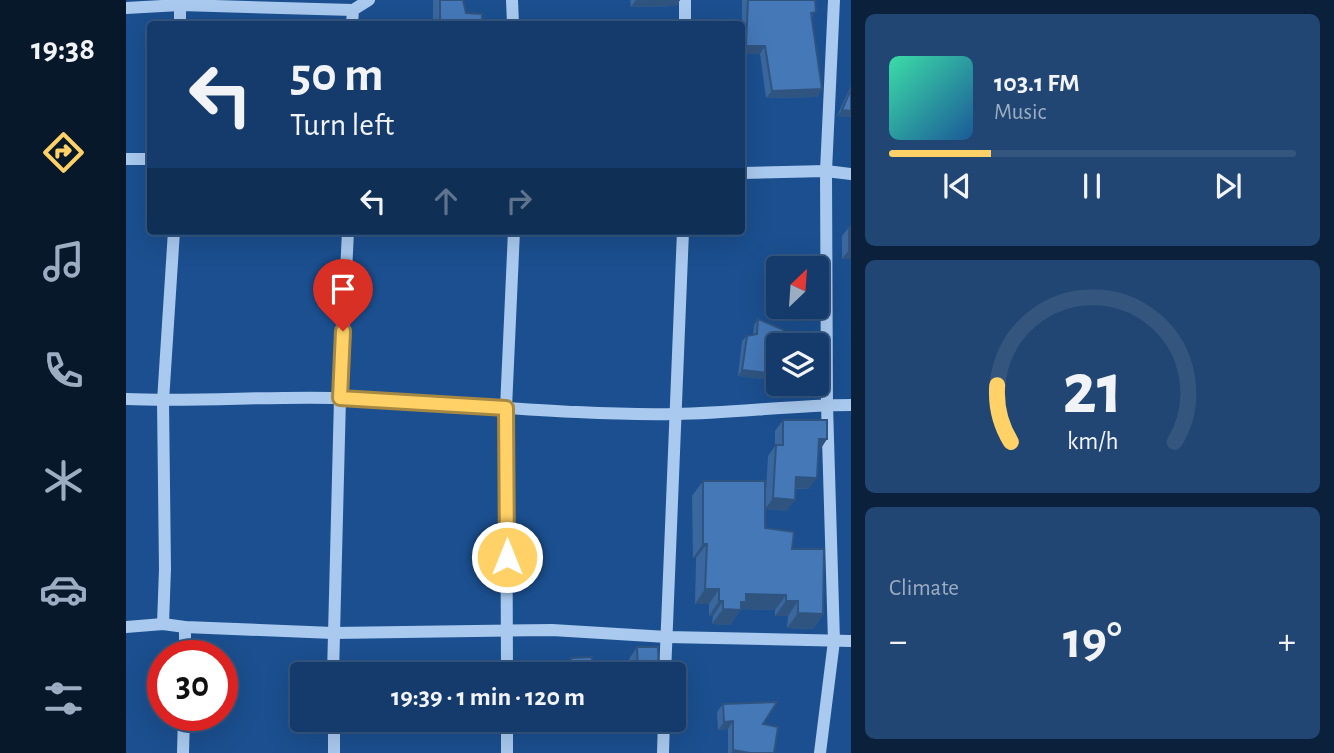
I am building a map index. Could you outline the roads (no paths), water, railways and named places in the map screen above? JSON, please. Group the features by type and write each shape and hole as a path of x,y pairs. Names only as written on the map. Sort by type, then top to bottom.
{"street":[{"path":"126,8 180,2 352,10 369,0"},
{"path":"512,0 513,21"},
{"path":"685,0 685,21"},
{"path":"820,753 834,641 827,405 826,171 834,0"},
{"path":"180,2 180,21"},
{"path":"352,10 352,21"},
{"path":"126,159 147,159"},
{"path":"745,173 826,171 851,174"},
{"path":"163,624 163,401 174,235"},
{"path":"334,662 340,398 348,235"},
{"path":"507,662 506,408 514,235"},
{"path":"666,662 683,235"},
{"path":"126,399 163,401 340,398 676,414 851,405"},
{"path":"126,627 163,624 333,634 552,630 667,637 851,641"},
{"path":"185,627 185,640"},
{"path":"183,753 184,731"},
{"path":"334,732 334,753"},
{"path":"506,753 507,732"},
{"path":"663,753 664,732"}]}
